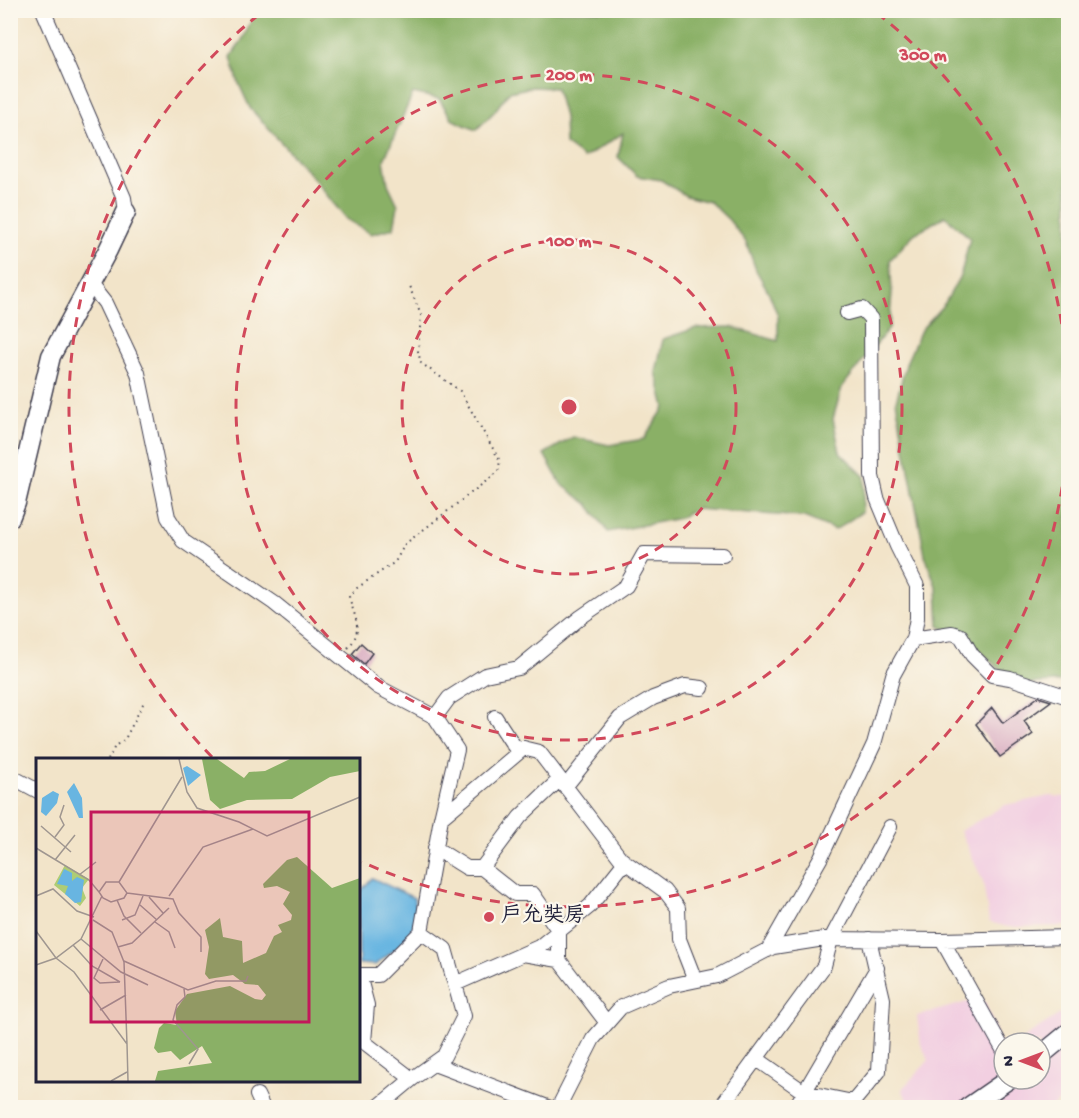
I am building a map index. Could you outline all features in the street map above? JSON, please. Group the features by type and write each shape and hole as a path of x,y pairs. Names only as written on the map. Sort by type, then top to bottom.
{"street":[{"path":"10,518 16,503 51,356 126,212 124,198 44,10"},
{"path":"90,284 105,303 138,373 168,517 183,541 274,603 378,687 435,717 457,750 435,848 421,932 378,975 360,975"},
{"path":"768,950 821,857 874,744 892,675 913,639 917,618 917,586 877,498 872,476 871,319 862,309 847,313"},
{"path":"435,717 449,698 485,675 519,668 581,617 626,586 644,554 723,555"},
{"path":"913,639 952,633 961,636 972,655 992,675 1010,678 1068,697"},
{"path":"482,868 520,817 562,784 620,718 653,698 685,686 702,688"},
{"path":"495,717 514,746 539,752 621,859 665,891 678,908 679,939 695,980"},
{"path":"441,818 524,748"},
{"path":"10,776 36,790"},
{"path":"720,1107 824,966 831,939 890,827"},
{"path":"435,848 467,868 482,868 515,894 532,894 559,931 559,960 607,1023"},
{"path":"455,984 539,947 590,906 626,862"},
{"path":"377,1107 444,1056 464,1016 445,949 421,932"},
{"path":"558,1107 593,1039 621,1008 669,986 717,976 773,947 831,939 942,940 1068,937"},
{"path":"757,1059 804,1092 853,1102 879,1071 883,999 869,939"},
{"path":"942,940 993,1031"},
{"path":"523,954 559,960"},
{"path":"795,1107 877,968"},
{"path":"360,979 367,1005 364,1042 412,1079"},
{"path":"1052,1046 1068,1033"},
{"path":"434,1064 545,1106"},
{"path":"967,1107 992,1090"}],"path":[{"path":"340,656 357,636 357,626 349,597 357,588 395,562 405,544 498,472 500,461 460,392 421,363 418,352 421,315 409,286"},
{"path":"109,758 116,746 124,740 144,702"}],"shaded area":[{"path":"1050,796 1066,797 1068,801 1068,926 1008,927 989,922 983,881 960,831 1005,805"},
{"path":"967,1002 985,1002 995,1031 992,1031 992,1091 1052,1091 1052,1031 1034,1031 1068,1009 1068,1094 1052,1107 910,1107 902,1089 929,1060 921,1045 917,1016"}],"green space":[{"path":"258,11 1068,11 1068,681 1027,684 997,667 971,642 939,626 937,589 925,555 896,401 907,361 921,330 945,303 961,274 970,238 945,216 914,234 890,260 892,292 889,328 842,387 833,419 840,452 865,477 862,512 835,530 804,517 696,509 680,518 608,532 588,504 561,484 544,454 573,437 609,445 644,439 665,407 656,372 663,339 696,328 732,327 778,341 778,316 769,293 756,270 746,242 729,220 710,202 686,196 661,180 637,176 618,157 623,133 584,158 565,144 564,117 556,88 532,87 509,92 476,130 453,120 439,99 413,93 384,160 388,184 398,205 394,228 371,234 346,219 315,180 250,108 239,84 231,57 244,37 254,14"}],"water":[{"path":"372,878 414,898 412,931 394,951 375,965 360,964 360,892"}],"building":[{"path":"361,643 372,653 364,664 352,654"},
{"path":"1038,697 1051,701 1024,721 1033,734 1000,757 976,724 992,708 1003,723"}],"place":[{"name":"户允奘房","path":"489,917"}]}
